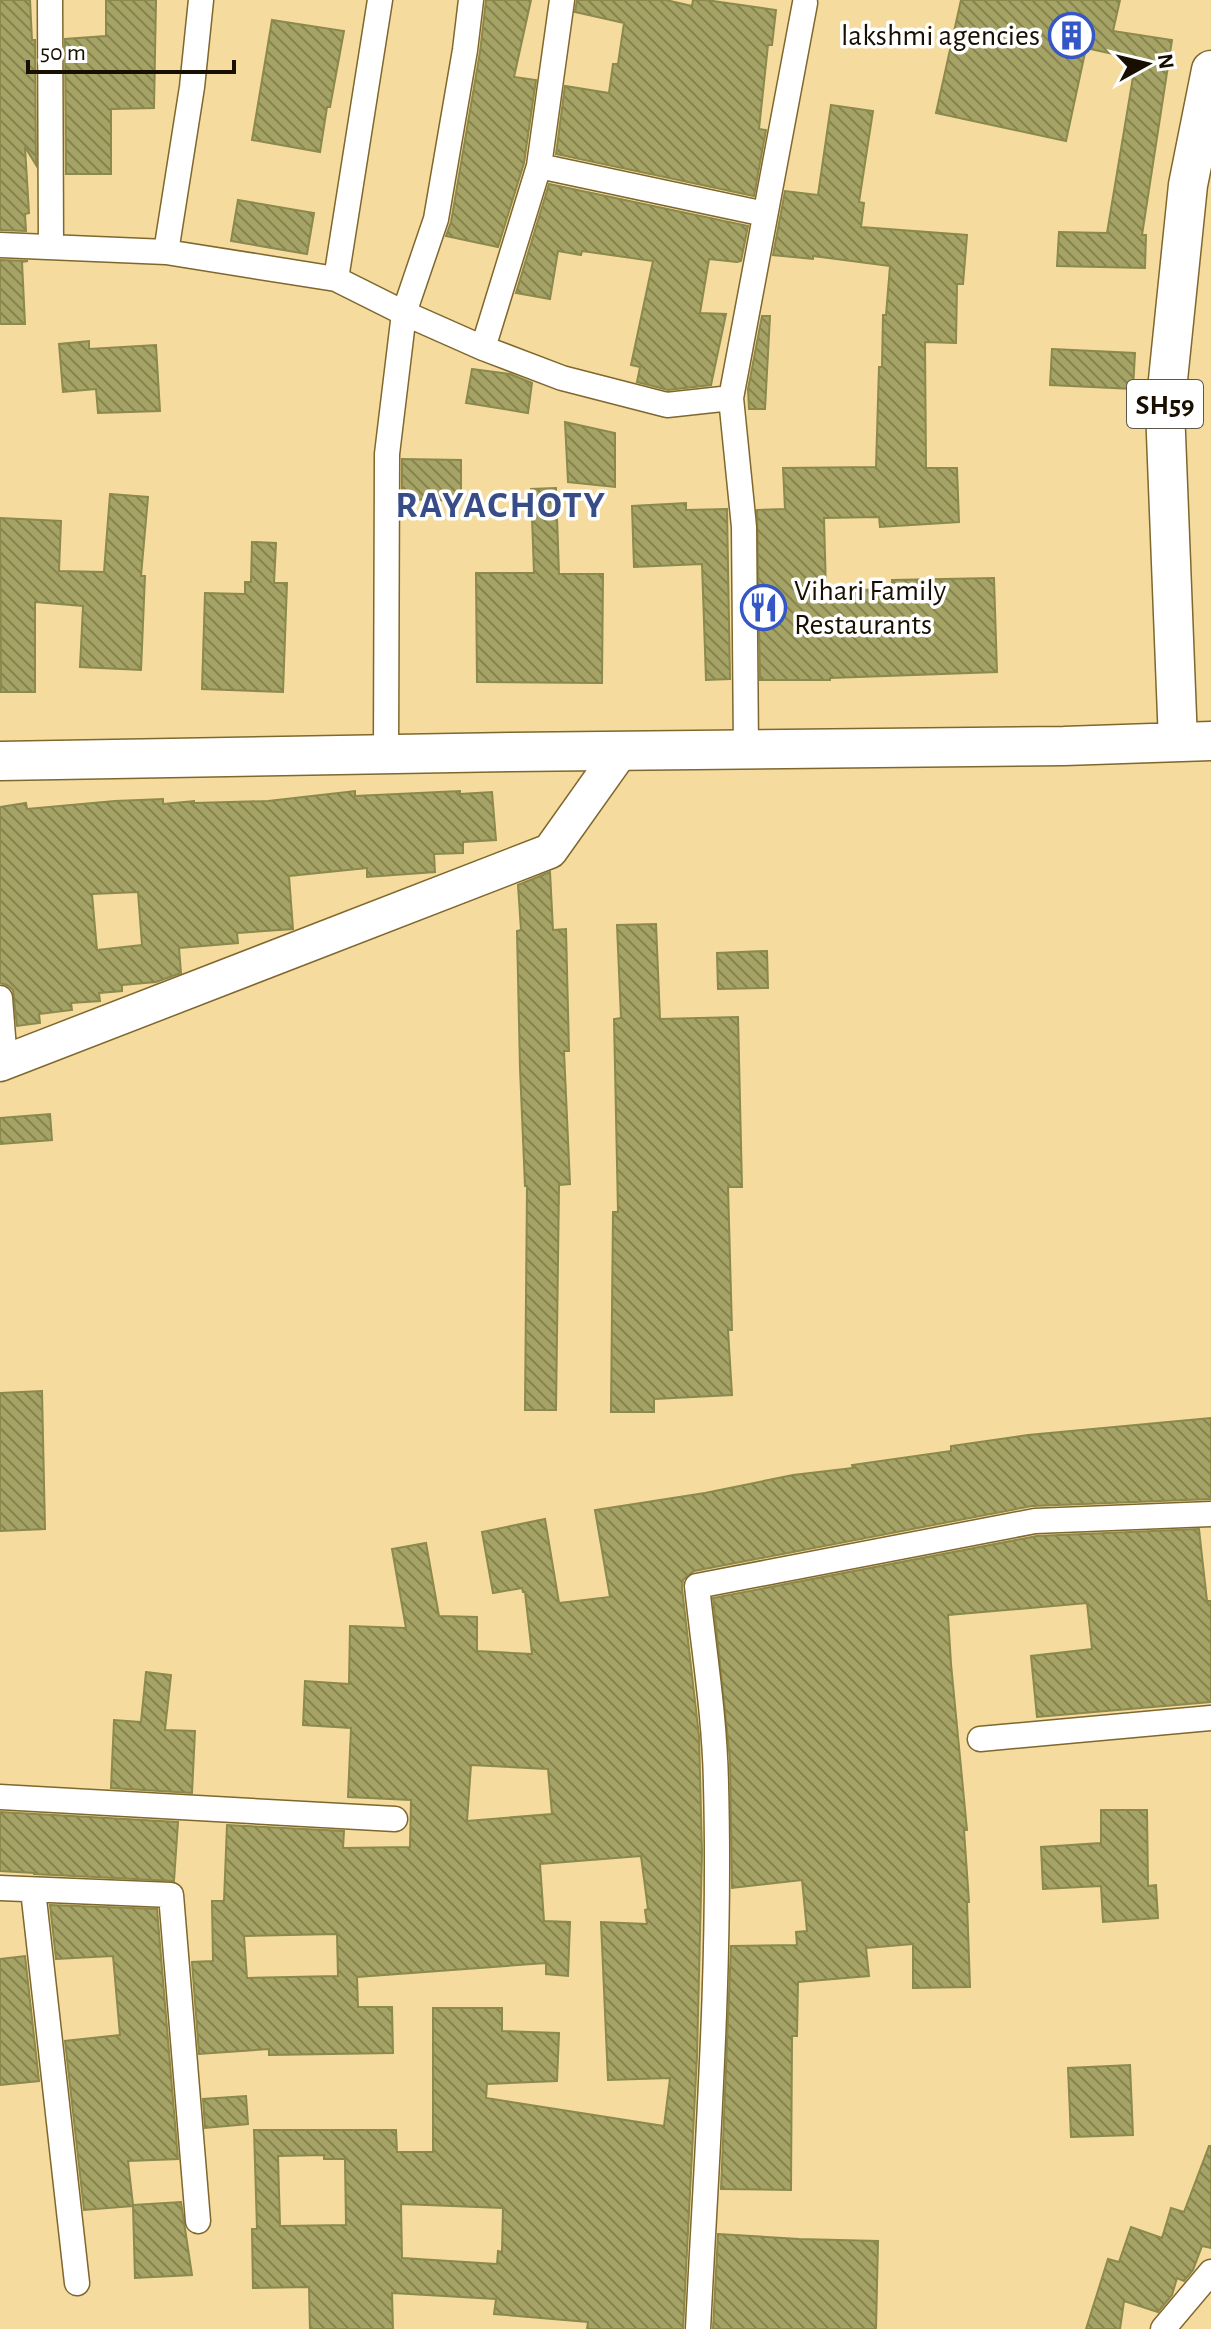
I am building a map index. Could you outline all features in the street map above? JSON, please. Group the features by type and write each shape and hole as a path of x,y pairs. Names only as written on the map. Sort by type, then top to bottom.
{"main road":[{"name":"SH59","path":"1194,741 1165,409 1188,185 1211,70"},
{"path":"0,761 1064,746 1194,741"},
{"path":"2,1063 550,851 621,751"}],"street":[{"path":"50,0 51,247"},
{"path":"166,252 192,87 201,0"},
{"path":"336,279 380,0"},
{"path":"386,754 387,454 404,313 436,219 471,0"},
{"path":"483,348 539,166 562,0"},
{"path":"746,749 744,527 731,398 805,3"},
{"path":"539,166 765,214"},
{"path":"0,245 166,252 336,279 483,348 562,378 667,405 731,398"},
{"path":"0,998 2,1063"},
{"path":"698,2329 717,1928 714,1741 697,1586 1035,1521 1211,1514"},
{"path":"980,1739 1211,1718"},
{"path":"0,1797 395,1819"},
{"path":"0,1888 171,1895 198,2221"},
{"path":"33,1890 77,2283"},
{"path":"1163,2329 1207,2284"}],"building":[{"path":"0,0 30,0 32,40 35,40 36,165 25,147 29,213 25,214 26,231 0,230"},
{"path":"106,0 156,0 154,108 111,109 111,174 66,174 65,39 106,36"},
{"path":"486,0 531,0 514,77 536,80 524,163 498,247 446,236 480,52"},
{"path":"577,0 666,0 692,6 693,0 706,0 776,10 772,45 768,45 759,129 766,130 754,196 556,154 565,86 609,93 613,64 618,64 624,23 575,12"},
{"path":"961,0 1120,0 1113,31 1172,40 1142,235 1146,235 1145,268 1057,266 1059,232 1107,233 1136,59 1086,48 1066,141 936,113"},
{"path":"272,20 344,31 320,152 252,140"},
{"path":"831,105 873,111 859,202 864,203 861,227 967,235 963,284 957,284 956,343 925,342 926,468 957,468 959,522 880,527 879,517 824,518 826,591 892,589 892,580 994,578 997,672 760,680 757,510 785,509 783,468 876,467 879,367 882,367 883,315 886,315 890,266 813,256 813,259 773,255 785,191 818,195"},
{"path":"549,184 748,226 741,261 709,259 700,313 726,314 711,385 668,390 637,382 640,367 631,365 653,261 582,251 581,255 558,251 550,299 516,293"},
{"path":"238,200 314,213 307,254 231,241"},
{"path":"0,260 28,261 22,262 25,324 0,324"},
{"path":"762,316 770,316 765,409 749,409 748,389"},
{"path":"89,341 89,349 156,345 160,411 98,413 96,389 63,392 59,344"},
{"path":"1052,349 1135,353 1133,389 1050,385"},
{"path":"472,369 510,374 532,383 528,413 466,403"},
{"path":"565,422 615,433 615,487 568,482"},
{"path":"402,459 461,460 461,501 402,499"},
{"path":"556,488 559,574 603,574 602,683 477,682 476,573 534,573 531,489"},
{"path":"110,494 148,497 141,576 145,576 141,670 80,667 83,606 35,602 35,692 1,692 0,518 61,521 59,571 104,572"},
{"path":"686,503 686,510 727,509 730,679 706,680 702,564 634,567 632,506"},
{"path":"252,542 276,543 274,583 287,583 283,692 202,689 205,593 245,594 245,582 251,582"},
{"path":"355,791 355,796 492,792 496,840 463,842 463,853 434,854 435,872 367,877 367,868 289,876 293,929 237,933 238,943 179,948 181,973 156,982 122,985 122,991 99,993 100,1001 71,1003 72,1010 39,1014 40,1023 17,1026 13,990 0,983 0,807 26,803 27,809 163,799 163,804 268,801","holes":["138,892 142,945 97,950 92,894"]},
{"path":"550,872 553,930 566,929 569,1051 564,1051 570,1184 559,1185 556,1410 525,1410 527,1186 520,1068 517,931 521,930 518,885"},
{"path":"656,924 660,1019 738,1017 742,1187 728,1187 732,1330 728,1330 732,1395 654,1399 654,1412 611,1412 613,1212 618,1212 614,1019 621,1018 617,925"},
{"path":"767,951 768,988 718,989 717,953"},
{"path":"50,1114 52,1140 0,1144 0,1118"},
{"path":"42,1391 45,1529 0,1531 0,1393"},
{"path":"1211,1418 1211,1499 1032,1506 694,1571 683,1580 699,1736 702,1853 697,2056 683,2329 587,2329 588,2322 494,2314 496,2299 392,2293 393,2329 310,2329 309,2287 253,2288 252,2229 257,2229 254,2130 396,2130 397,2152 433,2152 433,2008 502,2008 502,2031 559,2033 557,2081 487,2084 486,2098 664,2126 670,2078 608,2080 601,1922 647,1924 641,1856 540,1864 544,1921 570,1922 568,1976 546,1974 546,1963 357,1977 358,2007 392,2007 393,2053 269,2055 269,2049 199,2054 192,1962 213,1961 212,1901 224,1901 227,1825 344,1831 343,1848 410,1847 411,1800 348,1797 351,1728 303,1725 305,1681 349,1684 350,1626 406,1628 392,1549 426,1543 439,1616 477,1617 477,1651 532,1654 525,1592 522,1588 493,1593 482,1532 545,1519 559,1603 610,1597 595,1510 705,1493 793,1475 853,1468 852,1465 951,1451 951,1446 1028,1435","holes":["471,1765 548,1769 552,1814 467,1821","337,1934 338,1976 247,1978 244,1936","324,2155 324,2159 345,2159 346,2225 280,2226 278,2156","401,2204 503,2208 502,2252 498,2251 497,2264 402,2258"]},
{"path":"1199,1529 1207,1601 1211,1601 1211,1702 1037,1717 1031,1656 1092,1649 1087,1603 948,1615 967,1830 964,1830 970,1987 913,1988 913,1944 866,1948 869,1976 798,1982 797,2036 792,2036 791,2190 721,2189 731,1946 797,1945 796,1932 807,1931 802,1880 732,1888 730,1759 713,1598 1037,1536"},
{"path":"146,1672 171,1675 165,1730 195,1731 192,1793 111,1788 114,1720 141,1722"},
{"path":"1101,1810 1147,1810 1148,1886 1156,1885 1158,1918 1103,1922 1101,1886 1043,1889 1041,1847 1101,1843"},
{"path":"0,1812 178,1822 174,1881 0,1871"},
{"path":"50,1905 157,1909 178,2159 128,2161 133,2205 181,2202 192,2275 135,2278 133,2206 84,2210 65,2041 120,2035 113,1956 56,1959"},
{"path":"25,1956 39,2081 0,2085 0,1959"},
{"path":"1130,2065 1133,2135 1071,2137 1068,2068"},
{"path":"246,2096 248,2124 205,2128 203,2099"},
{"path":"1209,2146 1211,2248 1202,2246 1193,2270 1184,2281 1177,2278 1172,2295 1158,2312 1124,2301 1120,2329 1086,2329 1108,2259 1119,2262 1131,2227 1162,2238 1171,2208 1184,2212"},
{"path":"718,2234 878,2241 876,2329 713,2329"}],"place":[{"name":"lakshmi agencies","path":"1071,35"},
{"name":"Vihari Family Restaurants","path":"763,607"}],"district":[{"name":"RAYACHOTY","path":"501,504"}]}
